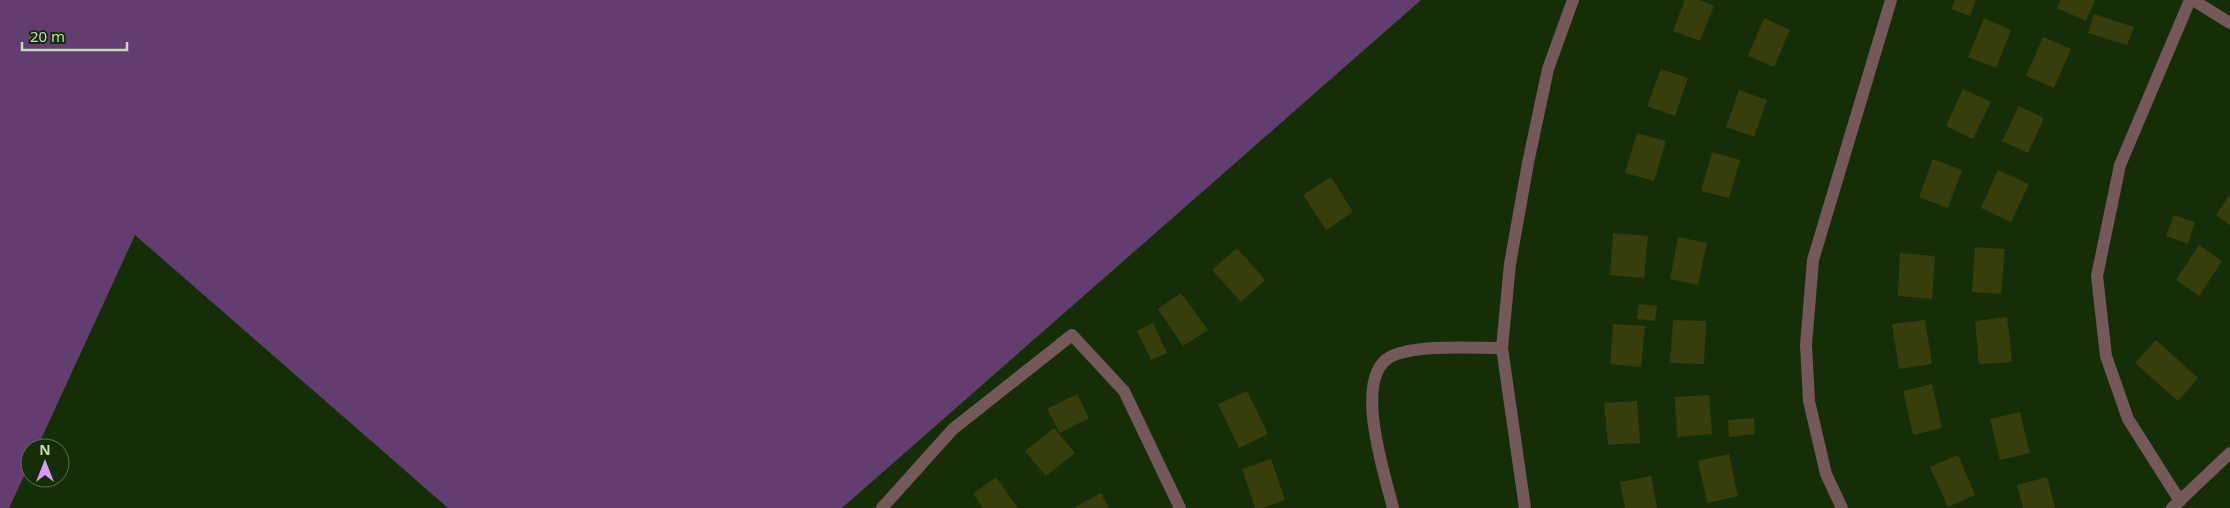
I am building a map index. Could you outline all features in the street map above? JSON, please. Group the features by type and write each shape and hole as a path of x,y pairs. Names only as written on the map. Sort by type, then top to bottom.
{"street":[{"path":"1525,508 1502,348 1510,264 1528,164 1548,68 1572,0"},
{"path":"1842,508 1826,474 1809,401 1806,345 1813,260 1891,0"},
{"path":"2230,23 2192,0 2120,165 2097,276 2106,356 2128,419 2176,504 2230,453"},
{"path":"882,508 953,428 1072,335 1124,391 1180,508"},
{"path":"1393,508 1374,425 1372,396 1377,368 1390,356 1412,350 1502,348"}],"shaded area":[{"path":"0,0 1421,0 842,508 448,508 135,235 42,438 20,438 20,484 9,508 0,508"}],"building":[{"path":"1685,0 1700,0 1714,6 1700,41 1673,31"},
{"path":"1955,0 1976,0 1970,16 1951,9"},
{"path":"2061,0 2095,0 2086,21 2057,8"},
{"path":"2094,14 2134,27 2127,45 2088,33"},
{"path":"1764,18 1790,30 1774,67 1748,56"},
{"path":"1984,18 2011,30 1996,68 1968,57"},
{"path":"2043,37 2071,49 2054,88 2026,76"},
{"path":"1661,69 1688,78 1675,116 1647,106"},
{"path":"1963,89 1991,102 1973,139 1946,126"},
{"path":"1739,90 1767,100 1754,137 1726,127"},
{"path":"2019,106 2044,118 2028,153 2002,141"},
{"path":"1637,133 1666,141 1654,181 1625,173"},
{"path":"1712,152 1740,160 1729,198 1701,191"},
{"path":"1933,159 1962,170 1948,208 1919,197"},
{"path":"1998,170 2029,184 2011,222 1981,208"},
{"path":"1331,177 1353,212 1326,230 1303,195"},
{"path":"2230,194 2230,225 2216,215"},
{"path":"2174,215 2195,222 2188,244 2166,236"},
{"path":"1613,233 1648,236 1644,278 1610,275"},
{"path":"1678,237 1707,243 1698,285 1670,279"},
{"path":"2199,245 2222,261 2199,296 2176,280"},
{"path":"1975,247 2005,249 2001,294 1972,292"},
{"path":"1237,248 1265,280 1241,302 1212,270"},
{"path":"1900,253 1935,256 1932,299 1898,296"},
{"path":"1181,293 1208,330 1183,346 1158,309"},
{"path":"1639,304 1657,306 1655,321 1637,319"},
{"path":"2007,317 2012,362 1979,364 1975,321"},
{"path":"1673,320 1706,321 1704,364 1670,363"},
{"path":"1925,320 1932,364 1899,369 1892,324"},
{"path":"1153,323 1167,353 1151,360 1137,331"},
{"path":"1613,324 1645,326 1641,367 1610,364"},
{"path":"2156,340 2198,378 2178,401 2135,363"},
{"path":"1932,384 1942,428 1913,435 1903,391"},
{"path":"1247,391 1268,434 1239,448 1218,404"},
{"path":"1077,394 1089,418 1060,433 1047,409"},
{"path":"1709,395 1712,434 1677,437 1675,397"},
{"path":"1637,401 1640,443 1608,445 1604,403"},
{"path":"2020,412 2030,453 2000,460 1990,419"},
{"path":"1754,418 1755,434 1729,437 1728,420"},
{"path":"1054,428 1075,453 1046,476 1025,451"},
{"path":"1729,454 1738,496 1707,503 1698,461"},
{"path":"1958,455 1975,495 1948,507 1930,467"},
{"path":"1271,459 1285,500 1262,508 1255,508 1242,469"},
{"path":"1651,476 1657,508 1625,508 1620,482"},
{"path":"996,477 1018,508 983,508 973,494"},
{"path":"2047,477 2055,508 2023,508 2017,485"},
{"path":"1101,493 1109,508 1075,507"}]}
